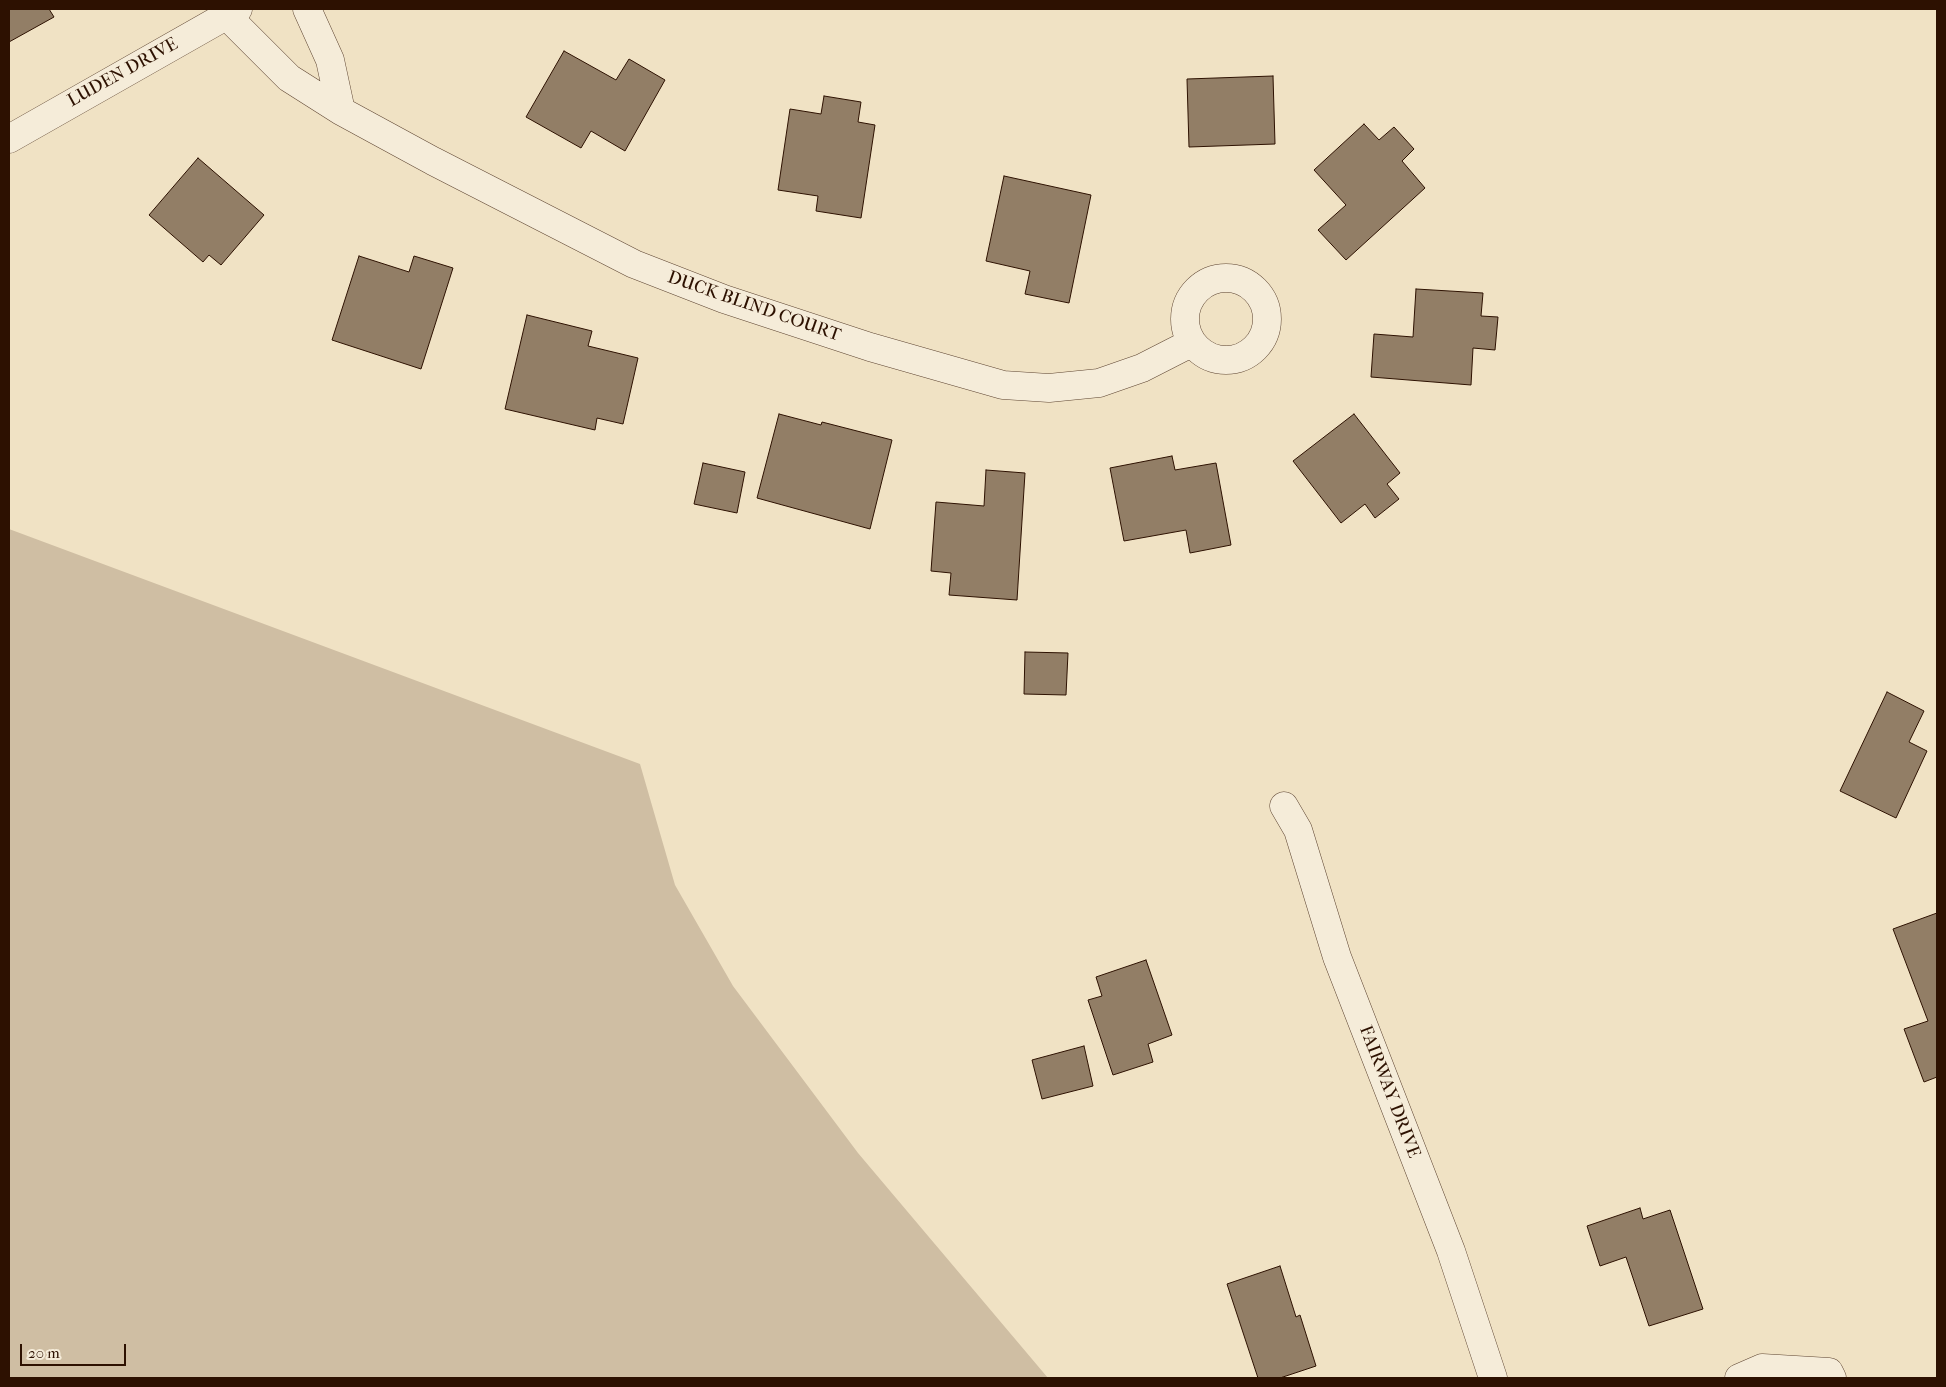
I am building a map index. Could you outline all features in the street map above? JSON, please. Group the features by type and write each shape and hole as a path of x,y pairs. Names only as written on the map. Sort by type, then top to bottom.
{"street":[{"path":"307,9 330,60 341,111"},
{"name":"DUCK BLIND COURT","path":"232,12 289,78 341,111 433,161 634,264 724,300 870,347 1003,385 1049,388 1099,383 1142,368 1192,342"},
{"name":"LUDEN DRIVE","path":"9,139 232,12"},
{"name":"FAIRWAY DRIVE","path":"1284,806 1298,830 1337,957 1451,1251 1493,1378"},
{"path":"1739,1378 1762,1368 1829,1372 1832,1378"}],"shaded area":[{"path":"9,529 640,764 675,885 733,986 858,1153 1048,1378 9,1378"}],"building":[{"path":"9,9 49,9 54,17 9,42"},
{"path":"564,51 616,80 629,59 665,80 625,151 591,131 581,148 526,117"},
{"path":"1273,76 1275,144 1189,147 1187,79"},
{"path":"824,96 861,102 858,122 875,125 861,218 816,211 818,196 778,190 790,109 821,114"},
{"path":"1364,124 1379,140 1394,127 1414,149 1402,161 1425,188 1346,260 1318,230 1346,205 1314,170"},
{"path":"198,158 264,215 221,265 209,255 203,262 149,215"},
{"path":"1004,176 1091,195 1069,303 1025,294 1030,271 986,261"},
{"path":"359,256 409,272 414,256 453,268 421,369 332,340"},
{"path":"1416,289 1483,293 1481,316 1498,317 1495,350 1473,348 1471,385 1371,377 1374,334 1413,337"},
{"path":"527,315 592,331 588,346 638,358 623,424 597,418 595,430 505,409"},
{"path":"779,414 821,425 822,422 892,440 870,529 757,498"},
{"path":"1354,414 1400,473 1387,484 1399,499 1375,518 1365,504 1341,523 1293,461"},
{"path":"1172,456 1175,470 1216,463 1231,545 1190,553 1186,530 1124,541 1110,468"},
{"path":"703,463 745,472 737,513 694,504"},
{"path":"986,470 1025,473 1017,600 949,595 951,573 931,571 936,502 984,506"},
{"path":"1025,652 1068,653 1066,695 1024,694"},
{"path":"1887,692 1924,711 1909,742 1927,751 1896,818 1840,791"},
{"path":"1937,913 1937,1077 1924,1082 1904,1029 1928,1021 1893,929"},
{"path":"1146,960 1172,1035 1148,1044 1153,1062 1113,1075 1088,1000 1102,996 1096,977"},
{"path":"1084,1046 1093,1086 1042,1099 1032,1060"},
{"path":"1640,1208 1643,1219 1670,1210 1703,1309 1649,1326 1626,1257 1600,1266 1587,1226"},
{"path":"1280,1266 1296,1317 1300,1315 1316,1366 1280,1378 1258,1378 1227,1284"}]}
